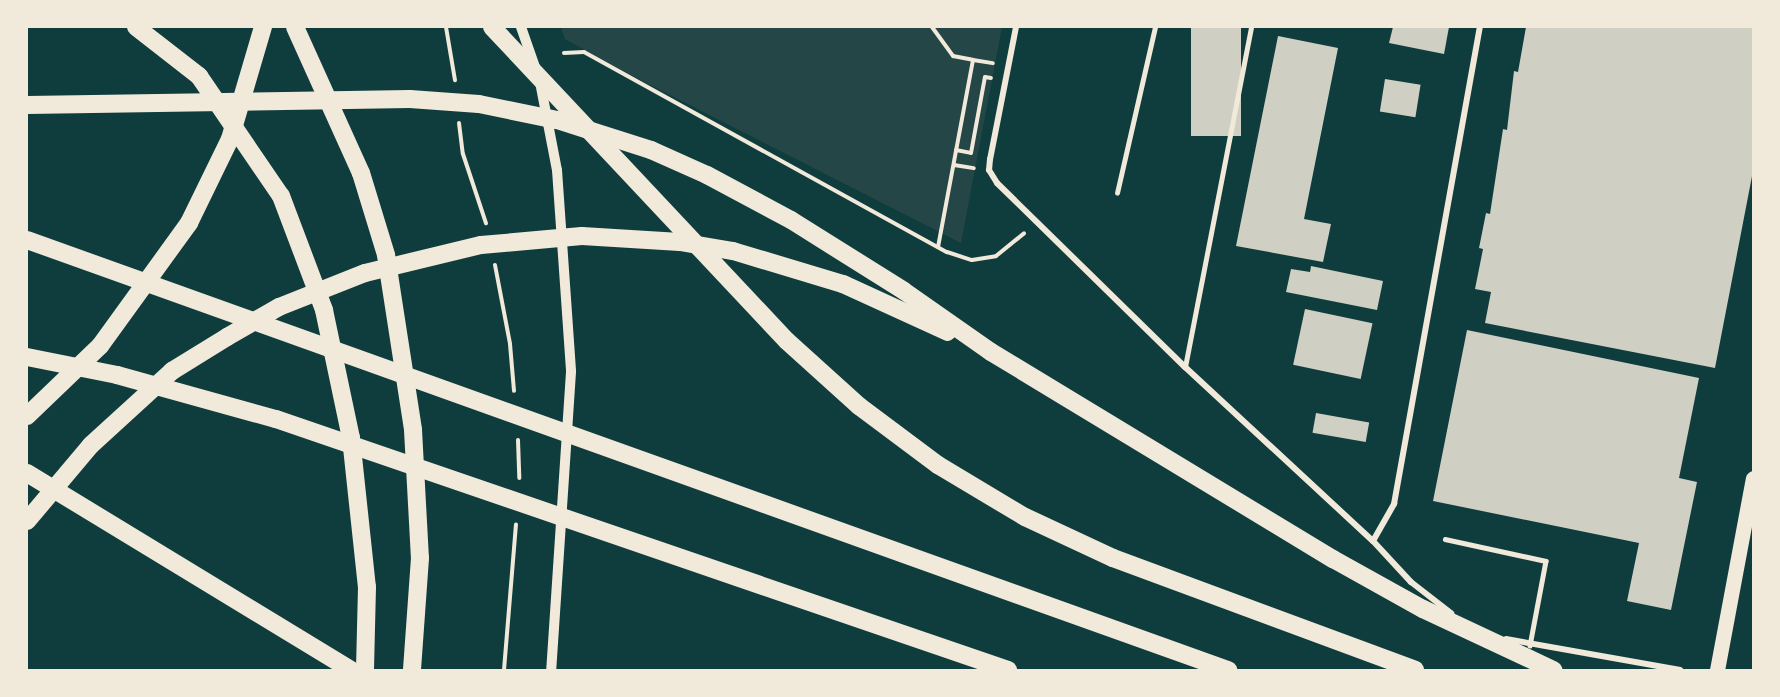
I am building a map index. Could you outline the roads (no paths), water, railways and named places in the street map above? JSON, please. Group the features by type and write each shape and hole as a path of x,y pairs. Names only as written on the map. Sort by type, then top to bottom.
{"highway":[{"path":"135,27 199,76 281,196 324,310 352,449 367,587 365,670"},
{"path":"27,416 100,346 189,223 230,139 262,27"},
{"path":"295,27 361,173 386,255 413,430 420,558 412,670"},
{"path":"492,27 666,215 822,374 898,437 1025,517 1135,566 1415,670"},
{"path":"27,105 410,99 479,104 557,120 651,150 707,175 791,220 904,291 991,351 1333,559 1423,609 1553,670"},
{"path":"27,522 91,445 172,371 279,307 365,273 424,257 533,238 592,237 680,242 785,264 843,284 991,351"},
{"path":"27,240 1228,670"},
{"path":"27,357 213,399 1008,670"},
{"path":"27,473 351,670"}],"main road":[{"path":"1717,670 1753,478"}],"street":[{"path":"521,27 544,94 557,170 570,352 551,670"},
{"path":"1016,27 989,170 1036,222 1185,368 1373,541 1411,582 1446,610 1485,633 1530,646 1680,670"},
{"path":"1373,541 1394,504 1480,27"}],"lane":[{"path":"1117,193 1155,27"},
{"path":"1185,368 1251,27"},
{"path":"1445,539 1546,561 1530,646"}]}
